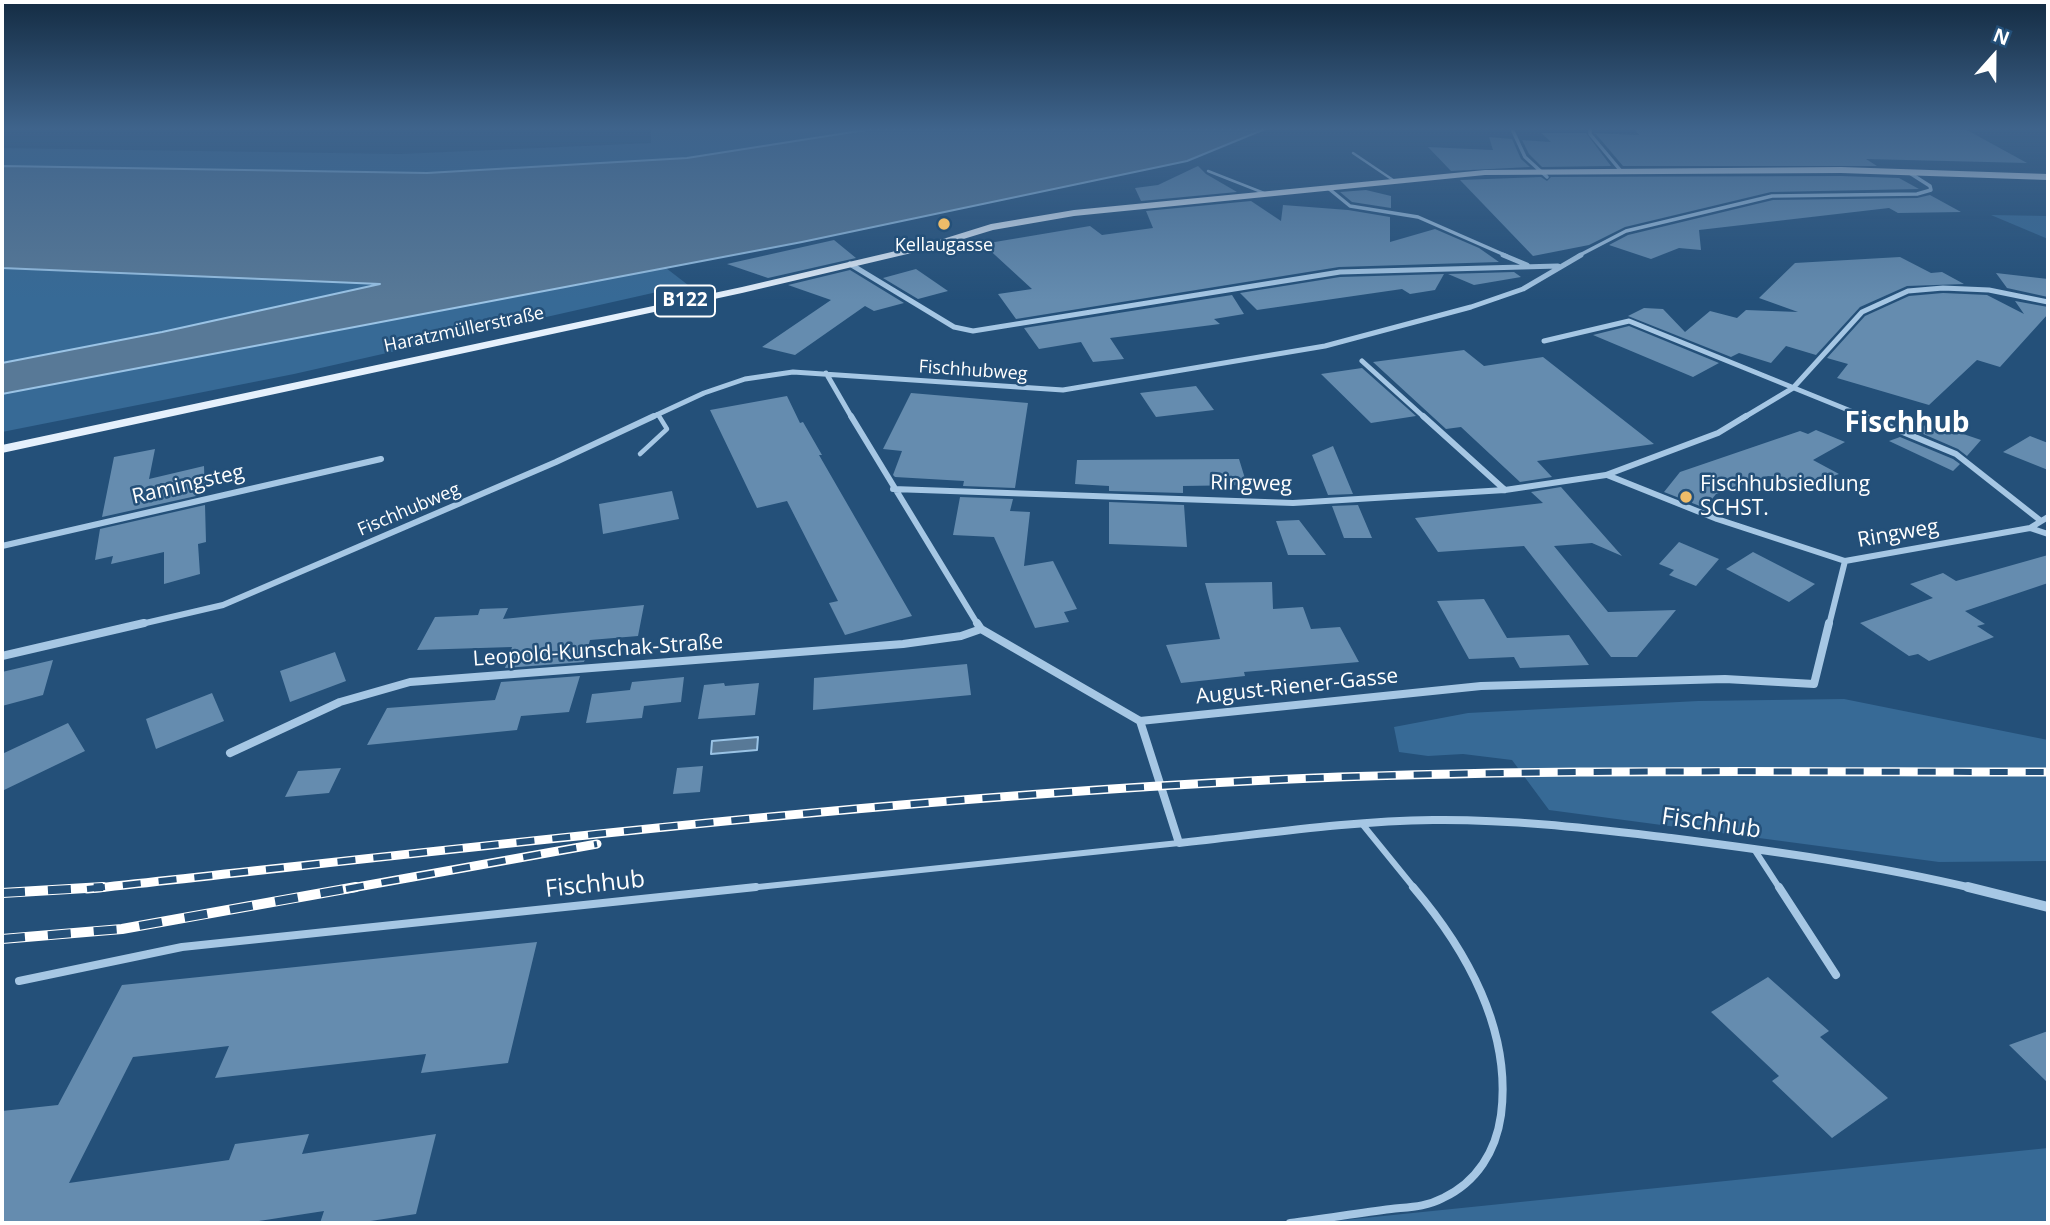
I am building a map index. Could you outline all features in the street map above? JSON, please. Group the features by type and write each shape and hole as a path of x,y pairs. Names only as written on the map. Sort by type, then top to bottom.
{"main road":[{"name":"Haratzmüllerstraße","path":"2,449 933,245 1135,209 1349,186"}],"street":[{"name":"Fischhubweg","path":"2,656 223,605 556,462 704,393 745,379 793,372 826,373 1063,390 1325,346 1484,303 1523,289 1559,266 1626,231 1772,196 1917,194 1931,190 1930,186"},
{"path":"1328,188 1350,206 1418,217 1528,265"},
{"path":"850,264 954,327 973,331 1340,272 1559,266"},
{"name":"Ringweg","path":"893,489 1293,503 1505,490 1606,475 1718,433 1793,388 1862,312 1908,291 1943,288 1989,290 2048,302"},
{"path":"1544,341 1629,321 1955,454 2041,521"},
{"path":"1362,361 1505,490"},
{"path":"826,373 893,489 981,629 1140,721 1178,843"},
{"name":"Ramingsteg","path":"2,546 381,459"},
{"name":"Ringweg","path":"1606,475 1717,519 1845,561 2031,528 2048,517"},
{"path":"2031,528 2048,534"},
{"name":"August-Riener-Gasse","path":"1140,721 1481,686 1725,679 1814,684 1845,561"},
{"name":"Leopold-Kunschak-Straße","path":"230,753 327,705 375,688 410,682 904,644 961,636 981,629"},
{"name":"Fischhub","path":"1178,843 1434,820 1503,822 1605,830 1892,870 1986,890 2048,907"}],"lane":[{"path":"1247,186 1267,194"},
{"path":"640,454 667,429 657,414"},
{"path":"1290,1223 1430,1204 1467,1186 1496,1144 1503,1109 1500,1059 1489,1008 1465,960 1434,913 1382,854 1363,825"},
{"name":"Fischhub","path":"19,981 182,947 1178,843"},
{"path":"1754,849 1836,975"}],"shaded area":[{"path":"2,186 1067,186 802,242 2,394 2,363 162,332 380,284 2,268"},
{"path":"1991,215 2048,216 2048,239"},
{"path":"2,268 384,283 162,332 2,363"},
{"path":"666,268 688,285 294,374 2,432 2,394"},
{"path":"1844,699 2048,740 2048,861 1939,862 1549,810 1512,760 1463,754 1428,756 1399,752 1394,727 1468,713 1698,701"},
{"path":"758,737 757,750 711,754 712,741"},
{"path":"2048,1148 2048,1223 1315,1223"}],"building":[{"path":"1227,186 1237,192 1141,201 1135,188"},
{"path":"1466,186 1914,186 1919,189 1771,192 1625,227 1589,245 1533,256"},
{"path":"1366,190 1391,196 1391,208 1352,202 1340,192"},
{"path":"1930,195 1961,212 1898,213 1889,208 1699,230 1701,250 1679,248 1651,259 1609,245 1628,235 1773,200 1917,198"},
{"path":"1251,201 1281,221 1283,205 1348,210 1390,217 1390,242 1435,229 1479,248 1499,262 1339,267 1016,319 998,294 1032,289 983,244 1090,226 1102,235 1153,228 1146,211"},
{"path":"834,240 856,258 768,278 727,264"},
{"path":"1900,257 1931,273 1942,272 1964,284 1907,286 1860,307 1816,355 1786,346 1771,363 1739,353 1731,357 1628,316 1644,308 1663,309 1685,332 1710,311 1737,318 1746,310 1798,312 1759,298 1795,263"},
{"path":"916,269 948,291 918,299 883,278"},
{"path":"850,270 904,303 874,311 865,306 795,355 762,347 831,300 788,285"},
{"path":"1514,272 1521,277 1474,285 1448,274"},
{"path":"1996,273 2048,279 2048,297 2007,288"},
{"path":"1444,274 1435,290 1410,294 1402,289 1257,310 1240,293 1340,277"},
{"path":"1943,293 1987,295 2024,314 2015,301 2048,307 2048,314 2000,367 1977,360 1929,405 1837,378 1848,364 1827,358 1865,316 1909,296"},
{"path":"1232,295 1244,314 1214,319 1220,324 1110,338 1124,359 1093,362 1081,342 1039,349 1024,328"},
{"path":"1629,326 1719,363 1693,377 1593,335"},
{"path":"1464,350 1484,366 1543,357 1654,444 1537,461 1552,477 1520,482 1461,427 1446,429 1373,362"},
{"path":"1362,368 1416,416 1371,423 1321,374"},
{"path":"1196,386 1214,410 1156,417 1140,393"},
{"path":"911,393 1028,403 1015,488 963,486 964,481 895,477 893,475 902,451 883,449"},
{"path":"787,396 912,616 845,635 829,603 838,601 787,501 757,508 710,410"},
{"path":"1931,423 1981,440 1967,456 1958,449 1914,430"},
{"path":"1816,430 1845,442 1813,460 1839,474 1798,488 1777,477 1768,476 1716,494 1705,508 1664,492 1680,472 1800,431 1808,434"},
{"path":"2030,436 2048,443 2048,470 2003,452"},
{"path":"1900,437 1960,464 1953,471 1889,441"},
{"path":"1333,446 1353,494 1328,495 1312,455"},
{"path":"155,449 149,479 204,466 205,494 102,517 114,457"},
{"path":"1239,459 1247,485 1183,486 1183,493 1109,491 1109,486 1075,484 1077,460"},
{"path":"1561,487 1622,556 1592,543 1554,546 1608,612 1676,610 1637,657 1611,657 1524,546 1438,552 1415,518 1543,503 1531,492"},
{"path":"672,491 679,519 603,534 599,504"},
{"path":"960,497 1013,499 1010,511 1030,512 1024,566 1053,561 1077,609 1064,612 1069,622 1035,628 994,537 953,535"},
{"path":"1109,502 1184,505 1187,547 1109,544"},
{"path":"205,505 206,542 198,544 200,574 164,584 164,552 111,564 113,556 95,560 100,529"},
{"path":"1358,505 1372,538 1344,538 1332,506"},
{"path":"1299,520 1326,555 1288,555 1276,521"},
{"path":"1679,542 1719,559 1696,586 1669,575 1674,570 1659,564"},
{"path":"1753,552 1815,584 1789,602 1726,569"},
{"path":"2048,555 2048,583 1965,611 1985,624 1977,626 1994,637 1929,661 1918,654 1909,656 1860,623 1933,598 1910,584 1943,573 1956,581"},
{"path":"1272,582 1273,609 1303,607 1311,629 1340,627 1359,662 1244,672 1245,676 1181,683 1166,645 1220,639 1205,583"},
{"path":"1484,599 1507,638 1569,635 1589,665 1520,668 1514,657 1469,659 1437,601"},
{"path":"644,605 638,636 590,640 584,662 505,668 512,647 417,650 435,617 478,615 480,609 508,608 503,619"},
{"path":"335,652 346,681 290,702 280,671"},
{"path":"53,660 43,695 2,706 2,672"},
{"path":"967,664 971,695 813,710 814,678"},
{"path":"580,676 569,712 521,716 517,730 367,745 387,708 495,700 501,682"},
{"path":"684,677 681,702 644,706 642,718 586,723 592,694 630,690 632,682"},
{"path":"724,683 725,686 759,683 755,715 698,719 704,685"},
{"path":"212,693 224,721 156,749 146,719"},
{"path":"68,723 85,751 2,791 2,754"},
{"path":"703,766 700,792 673,794 677,768"},
{"path":"341,768 329,793 285,797 298,771"},
{"path":"537,942 508,1063 421,1073 426,1054 215,1078 229,1046 133,1057 69,1183 229,1160 235,1144 309,1134 302,1154 436,1134 416,1214 358,1223 320,1223 324,1211 246,1223 2,1223 2,1111 58,1105 122,985"},
{"path":"1768,977 1829,1031 1820,1037 1888,1098 1832,1138 1772,1081 1779,1076 1711,1012"},
{"path":"2048,1031 2048,1083 2009,1045"}],"railway":[{"path":"87,889 677,826 1120,788 1463,774 2048,772"},
{"path":"346,889 597,844"},
{"path":"2,893 103,887"},
{"path":"2,939 122,929 356,887"}],"place":[{"name":"Kellaugasse","path":"944,224"},
{"name":"Fischhubsiedlung SCHST.","path":"1686,497"}],"district":[{"name":"Fischhub","path":"1907,424"}]}
